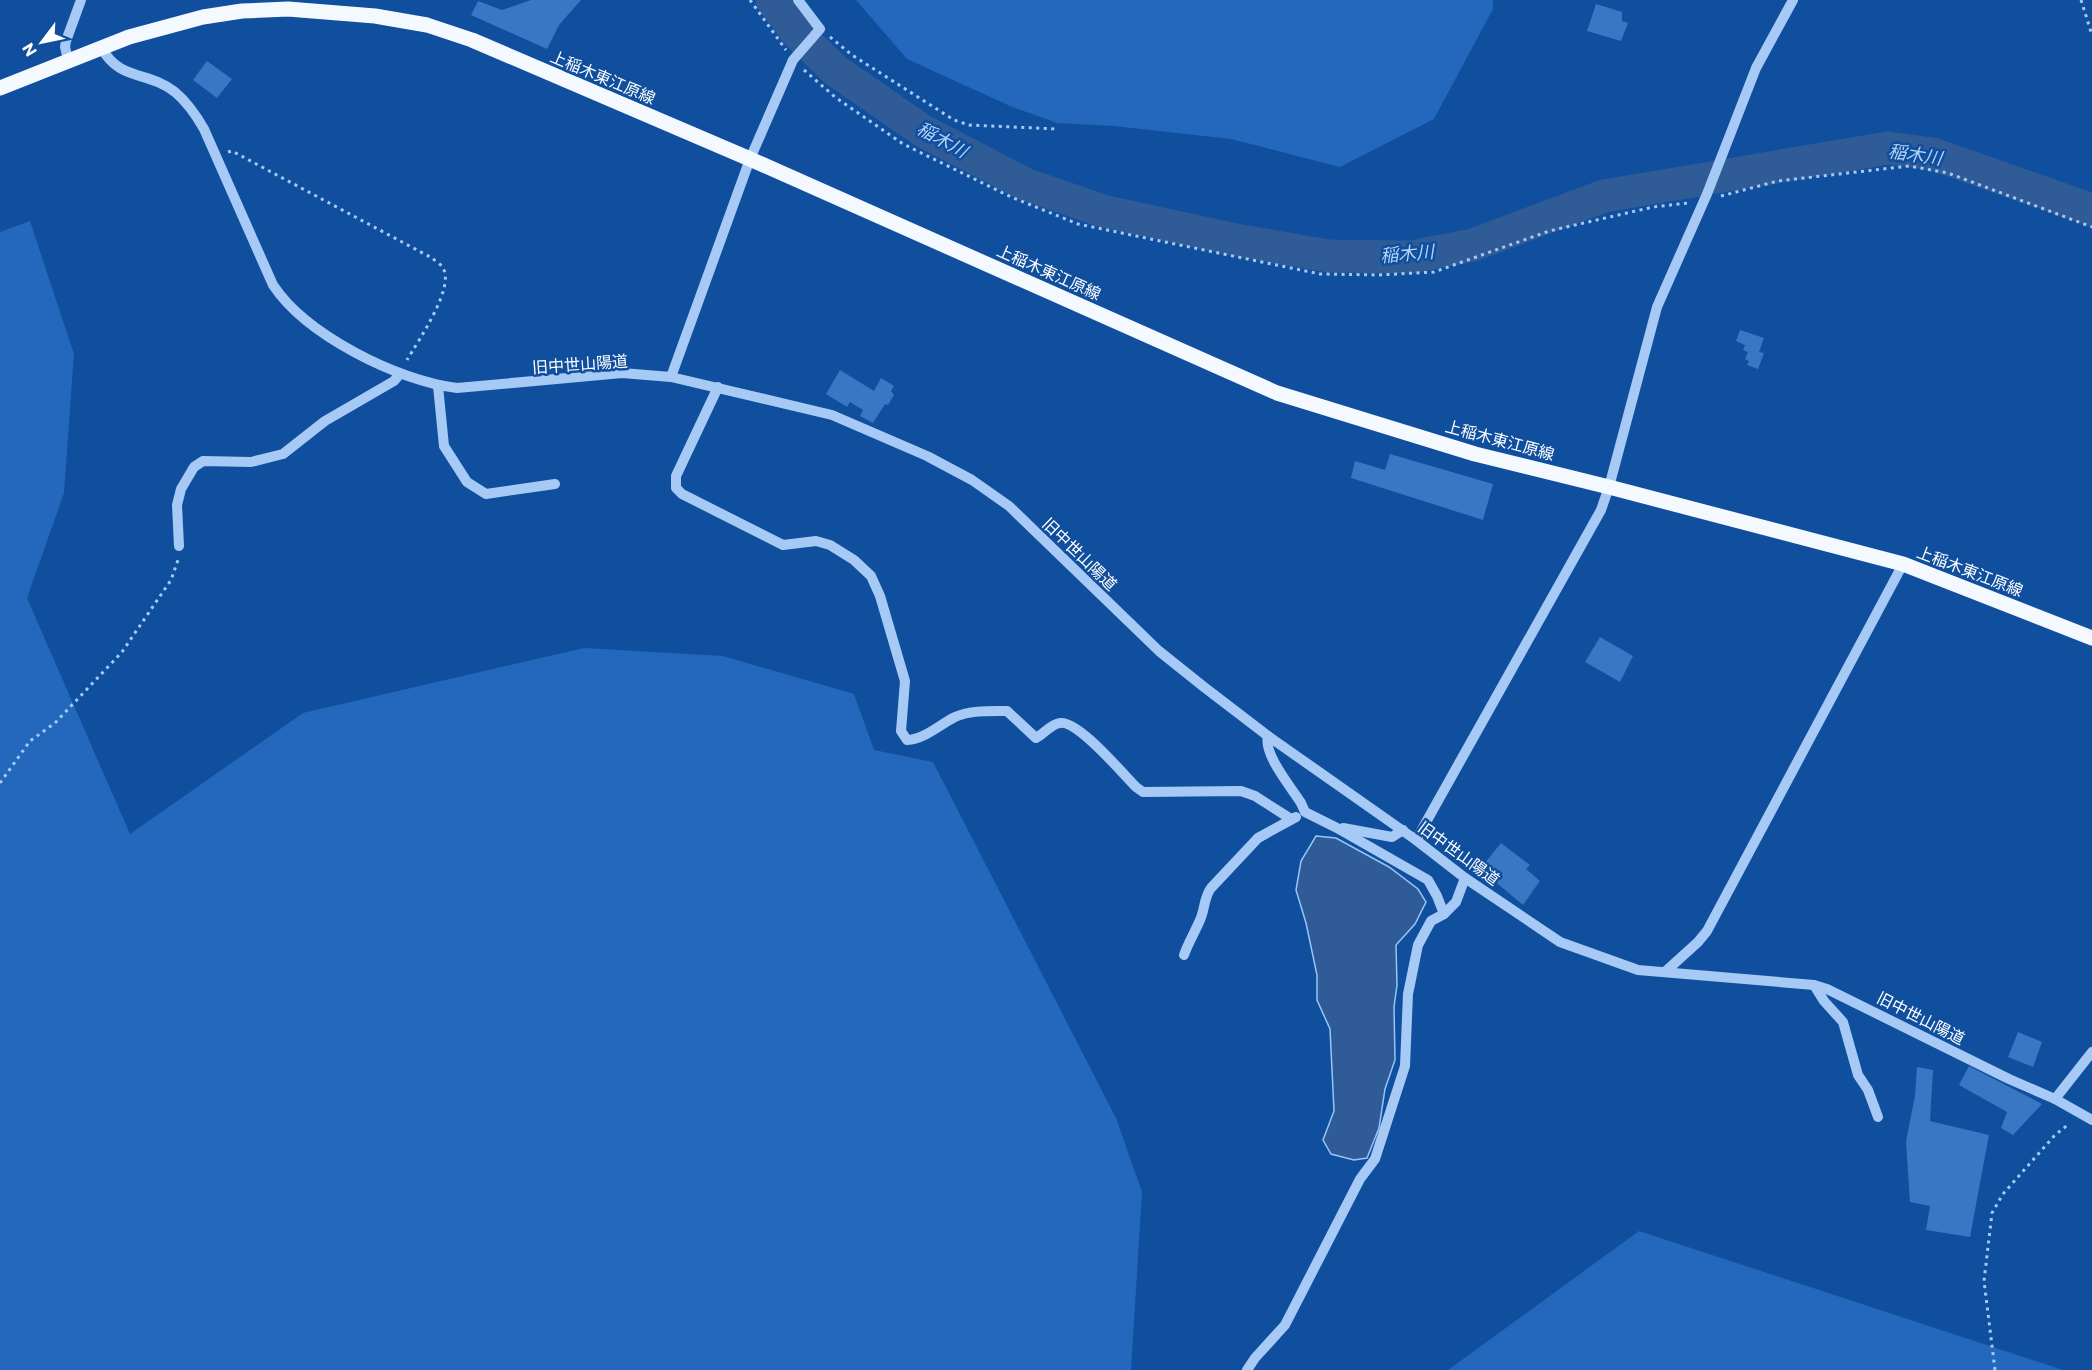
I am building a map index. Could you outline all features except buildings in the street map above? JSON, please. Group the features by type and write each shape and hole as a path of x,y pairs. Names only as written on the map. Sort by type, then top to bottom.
{"main road":[{"name":"上稲木東江原線","path":"0,88 101,47 202,17 242,11 288,9 375,16 416,23 472,40 750,159 1277,393 1475,454 1609,486 1903,564 2092,638"}],"street":[{"path":"68,60 64,47 81,0"},
{"path":"671,377 750,159 795,59 819,31 798,0"},
{"path":"1416,840 1601,510 1657,307 1705,197 1756,68 1793,0"},
{"name":"旧中世山陽道","path":"101,47 107,58 117,68 151,79 174,92 192,110 204,129 268,275 284,302 326,335 385,369 438,386 457,388 622,373 671,377 832,415 927,456 972,480 1009,506 1159,651 1268,736 1403,830 1465,878 1560,942 1638,970 1814,985 1837,993 2092,1120"},
{"path":"179,546 177,505 181,489 194,467 203,461 251,462 283,454 325,421 394,381 399,375"},
{"path":"438,386 444,446 467,482 486,494 555,484"},
{"path":"718,387 676,476 676,488 682,494 783,545 816,541 830,545 854,560 871,576 880,596 905,681 901,731 907,740 917,740 956,716 982,711 1007,711 1036,738 1058,723 1066,723 1090,740 1143,792 1241,791 1262,800 1291,819"},
{"path":"1666,971 1707,931 1903,564"},
{"path":"1268,736 1266,742 1268,752 1305,812 1428,880 1444,914"},
{"path":"1184,955 1192,933 1199,922 1210,888 1258,838 1305,812"},
{"path":"1337,828 1392,837 1403,830"},
{"path":"1248,1370 1255,1358 1285,1325 1360,1179 1375,1159 1405,1066 1408,994 1418,945 1431,921 1444,914 1456,902 1465,878"},
{"path":"1814,985 1843,1022 1858,1075 1868,1090 1878,1117"},
{"path":"2055,1100 2092,1052"}],"path":[{"path":"750,0 795,59 835,97 903,144 1011,197 1078,224 1320,274 1379,275 1434,272 1549,231 1653,207 1778,181 1909,166 1948,173 2092,227"},
{"path":"2081,0 2092,35"},
{"path":"819,31 852,55 954,120 969,125 1057,129"},
{"path":"214,152 232,151 432,258 443,268 446,278 442,297 399,375"},
{"path":"0,783 30,741 55,723 122,652 171,580 178,564 179,546"},
{"path":"1995,1370 1984,1281 1992,1213 2003,1194 2055,1135 2067,1125 2092,1120"}],"shaded area":[{"path":"856,0 1493,0 1493,9 1434,119 1340,167 1231,139 1114,126 1057,123 1010,106 907,59"},
{"path":"30,221 74,354 64,493 27,598 130,834 303,713 584,648 723,656 854,694 874,750 933,762 1116,1118 1142,1192 1131,1370 0,1370 0,232"},
{"path":"1316,836 1336,838 1389,867 1418,889 1426,902 1415,924 1396,945 1395,1060 1385,1089 1379,1128 1367,1158 1354,1160 1331,1154 1323,1140 1334,1111 1330,1029 1317,1000 1317,975 1296,890 1301,861"},
{"path":"1639,1231 2063,1370 1448,1370"}],"waterway":[{"name":"稲木川","path":"772,0 797,33 835,70 923,131 1025,184 1103,211 1241,241 1329,256 1411,257 1473,245 1604,196 1888,148 1933,154 2092,210"}]}
